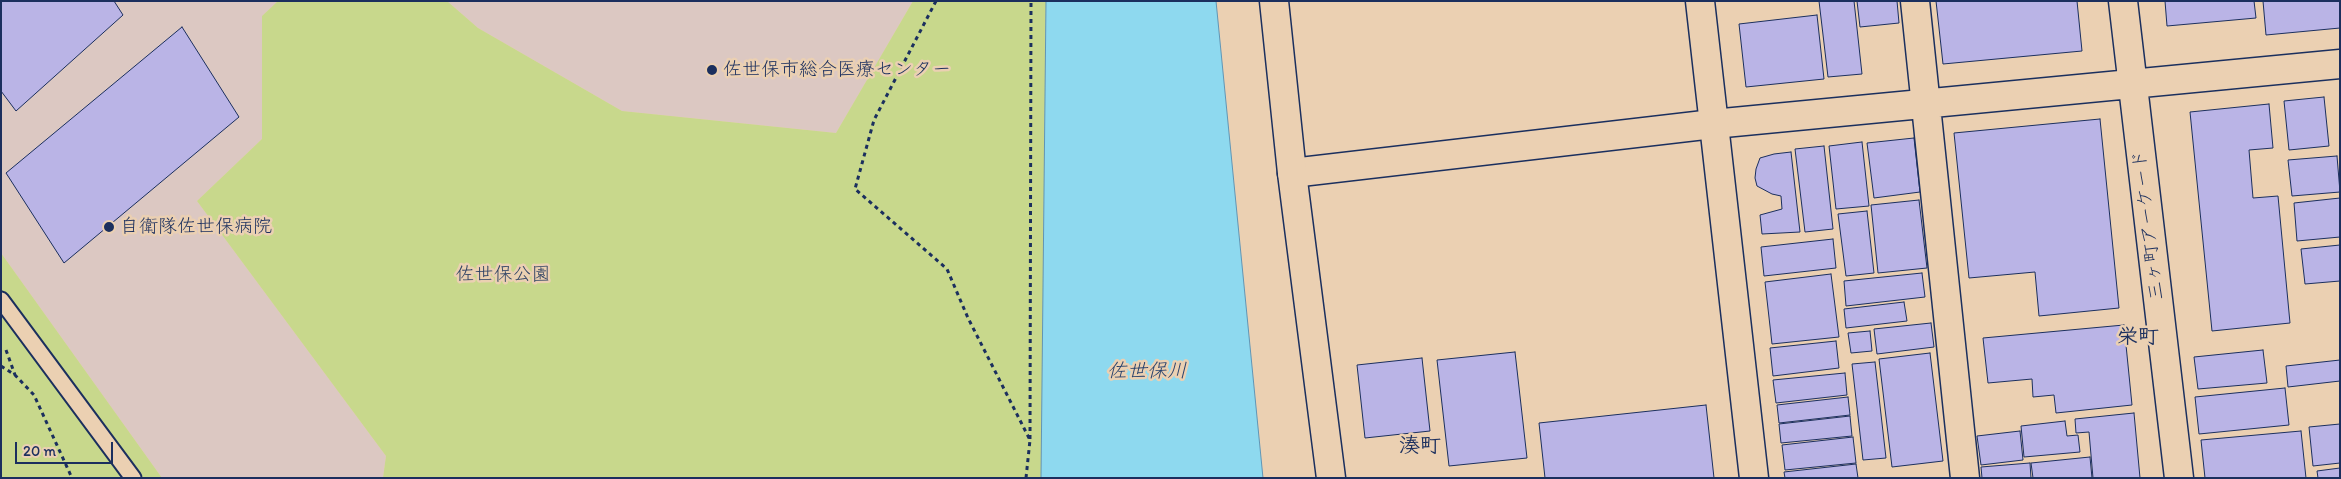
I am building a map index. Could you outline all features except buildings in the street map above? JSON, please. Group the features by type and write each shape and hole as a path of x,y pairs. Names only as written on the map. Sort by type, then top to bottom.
{"street":[{"path":"1274,1 1292,173 1331,478"},
{"path":"1700,1 1754,478"},
{"path":"1915,1 1965,478"},
{"name":"三ヶ町アーケード","path":"2123,1 2179,478"},
{"path":"1292,173 1713,124 2131,82 2339,67"}],"lane":[{"path":"1,300 132,478"}],"path":[{"path":"936,1 874,120 855,189 947,270 968,318 1030,440"},
{"path":"1026,478 1030,440 1032,1"},
{"path":"5,347 15,375"},
{"path":"1,366 15,375 34,395 72,478"}],"shaded area":[{"name":"自衛隊佐世保病院","path":"1,1 278,1 262,16 262,139 197,201 386,456 383,478 162,478 1,253"},
{"name":"佐世保市総合医療センター","path":"447,1 913,1 836,133 622,111 478,28"}],"green space":[{"name":"佐世保公園","path":"278,1 447,1 478,28 622,111 836,133 913,1 1046,1 1041,478 383,478 386,456 197,201 262,139 262,16"},
{"path":"1,253 162,478 1,478"}],"water":[{"name":"佐世保川","path":"1046,1 1216,1 1263,478 1041,478"}],"place":[{"name":"佐世保市総合医療センター","path":"712,70"},
{"name":"自衛隊佐世保病院","path":"109,227"}],"district":[{"name":"栄町","path":"2138,338"},
{"name":"湊町","path":"1420,447"}]}
